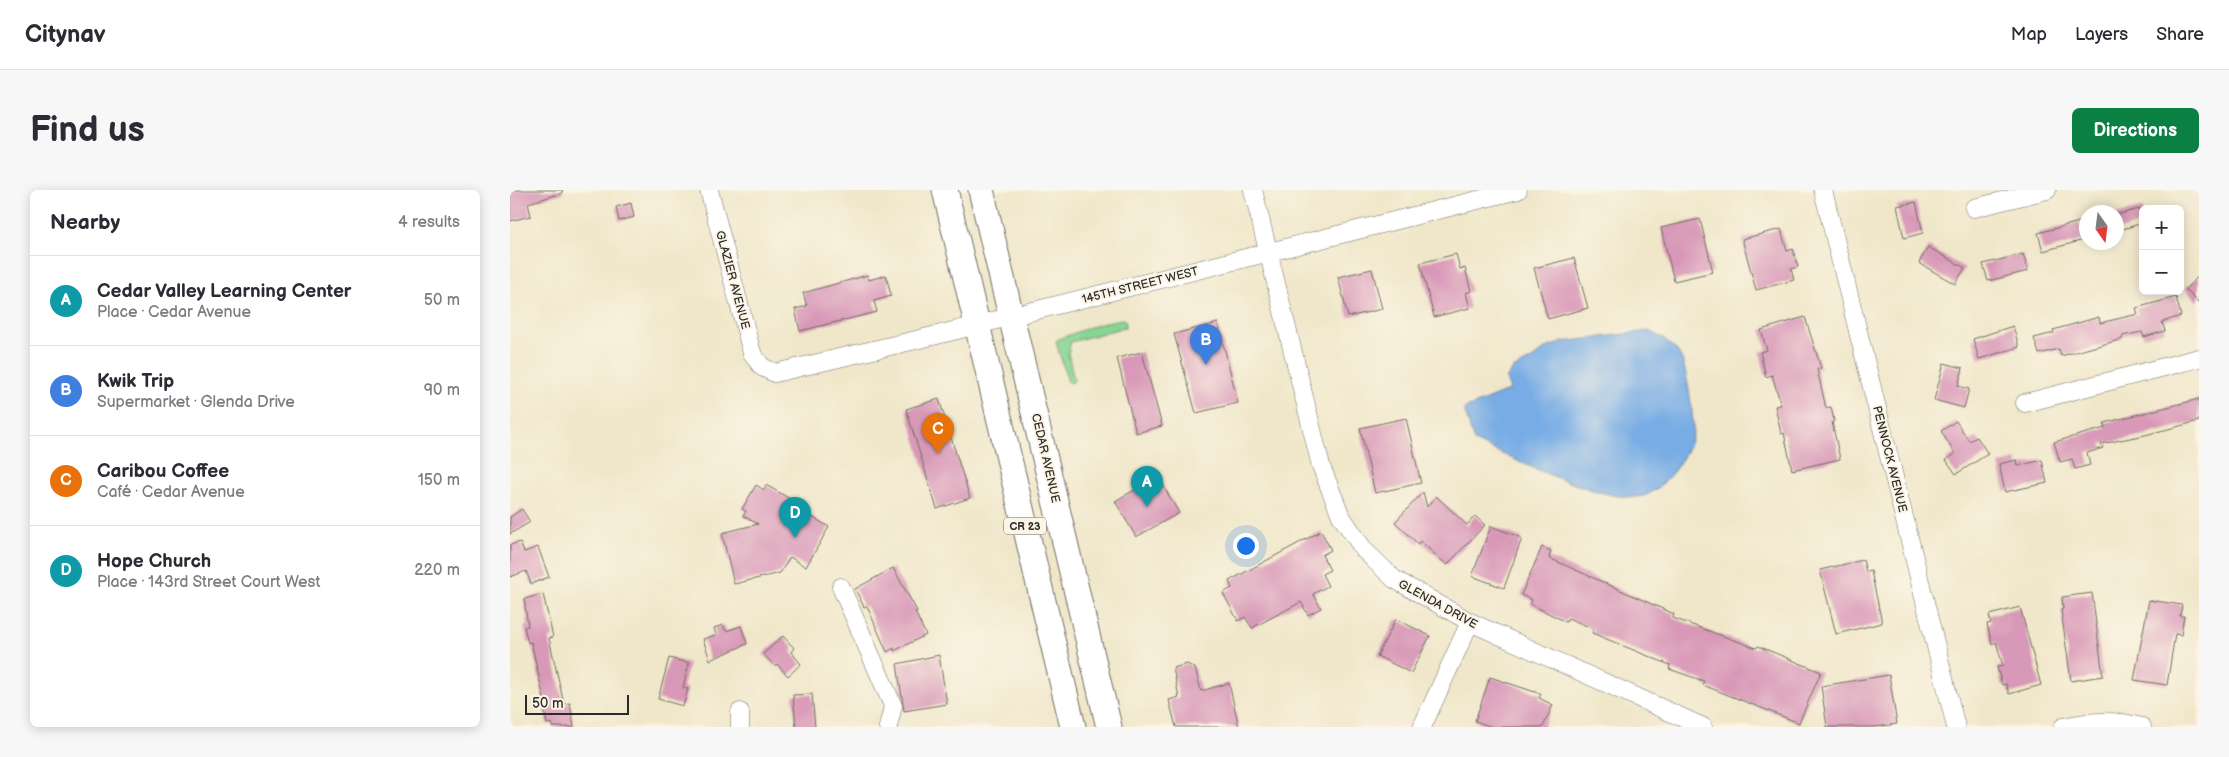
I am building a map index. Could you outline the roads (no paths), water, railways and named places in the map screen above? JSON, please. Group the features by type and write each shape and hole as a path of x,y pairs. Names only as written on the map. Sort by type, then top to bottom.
{"highway":[{"name":"CR 23","path":"945,190 1073,727"},
{"name":"CEDAR AVENUE","path":"981,190 1109,727"}],"street":[{"name":"GLAZIER AVENUE","path":"709,190 752,353 762,367"},
{"name":"GLENDA DRIVE","path":"1253,190 1321,466 1340,516 1364,550 1394,579 1470,622 1703,727"},
{"name":"145TH STREET WEST","path":"762,367 775,373 786,372 1518,190"},
{"name":"PENNOCK AVENUE","path":"1824,190 1956,727"},
{"path":"1974,208 2047,190"},
{"path":"2025,403 2199,358"},
{"path":"841,587 893,706 888,727"},
{"path":"1422,727 1470,622"},
{"path":"2063,727 2078,723 2122,722 2142,727"}],"water":[{"path":"1649,331 1663,338 1681,357 1688,383 1693,425 1691,440 1682,460 1667,479 1651,493 1643,496 1626,497 1606,494 1558,478 1474,441 1464,409 1510,390 1506,379 1513,369 1532,359 1546,348 1562,342"}],"place":[{"name":"Kwik Trip","path":"1206,365"},
{"name":"Caribou Coffee","path":"938,454"},
{"name":"Cedar Valley Learning Center","path":"1147,507"},
{"name":"Hope Church","path":"795,538"}]}
